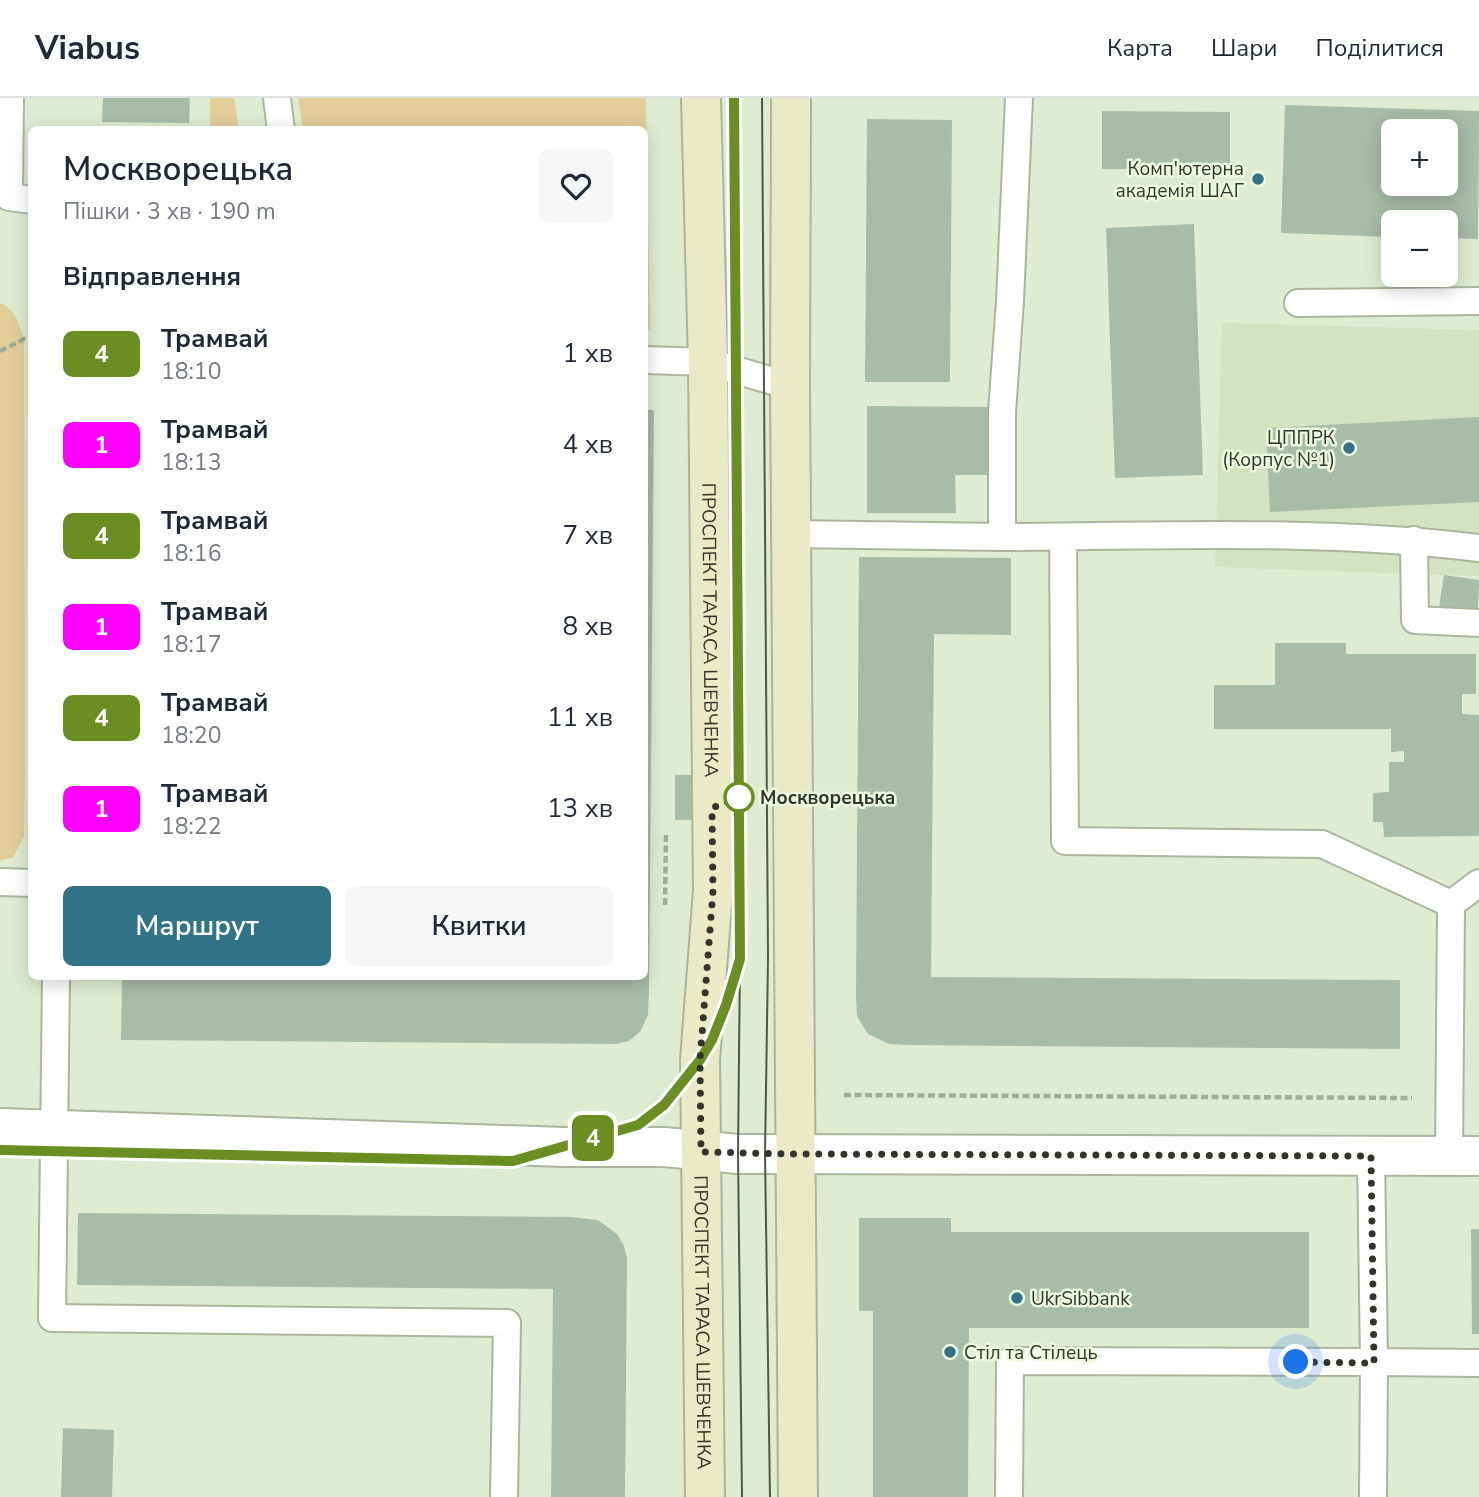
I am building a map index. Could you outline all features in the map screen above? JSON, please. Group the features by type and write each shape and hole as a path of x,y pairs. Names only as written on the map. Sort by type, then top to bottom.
{"main road":[{"name":"ПРОСПЕКТ ТАРАСА ШЕВЧЕНКА","path":"701,98 708,362 713,891 700,1060 705,1497"},
{"path":"791,98 790,386 798,1497"}],"street":[{"path":"0,1128 550,1146 664,1147 701,1152 797,1154 1464,1156"}],"lane":[{"path":"9,98 9,197 28,199"},
{"path":"276,98 280,126"},
{"path":"1002,537 1002,412 1019,98"},
{"path":"1298,303 1479,301"},
{"path":"648,360 708,362 790,386"},
{"path":"792,534 1002,537 1262,536 1414,540 1479,548"},
{"path":"1063,537 1065,841 1322,844 1451,904"},
{"path":"1414,540 1415,620 1479,623"},
{"path":"0,882 28,883"},
{"path":"1451,904 1479,883"},
{"path":"1451,904 1450,1098 1464,1156"},
{"path":"56,980 52,1318 507,1323 505,1497"},
{"path":"1371,1156 1373,1497"},
{"path":"1009,1497 1010,1361 1479,1363"}],"path":[{"path":"0,351 24,339 28,340"},
{"path":"665,912 666,829"},
{"path":"844,1095 1450,1098"}],"shaded area":[{"path":"210,98 234,98 239,126 210,126"},
{"path":"298,98 646,98 646,126 303,126"},
{"path":"648,214 650,329 648,329"},
{"path":"0,303 13,313 24,339 25,774 24,836 13,858 0,860"},
{"name":"ЦППРК (Корпус №1)","path":"1222,323 1479,330 1479,576 1215,567"}],"building":[{"path":"103,98 190,98 189,123 102,122"},
{"path":"1285,105 1479,111 1478,239 1458,238 1458,210 1381,210 1381,237 1281,233"},
{"path":"1102,111 1230,112 1230,170 1102,169"},
{"path":"867,119 952,120 950,382 865,382"},
{"path":"1194,224 1203,475 1115,478 1106,228"},
{"path":"867,406 988,407 987,475 955,475 956,513 867,513"},
{"path":"648,410 654,410 649,993 648,1015 640,1032 629,1041 616,1044 121,1040 122,980 648,980"},
{"path":"1479,417 1479,502 1270,512 1266,428"},
{"path":"859,557 1011,558 1011,635 934,634 931,977 1400,980 1400,1049 908,1045 889,1044 868,1034 857,1016 856,998"},
{"path":"1444,575 1479,580 1478,611 1439,607"},
{"path":"1275,643 1346,643 1346,654 1476,654 1476,694 1462,694 1462,714 1479,715 1479,836 1384,837 1383,822 1373,822 1373,793 1389,792 1389,762 1404,762 1404,751 1391,752 1391,729 1214,729 1214,685 1275,685"},
{"path":"675,775 700,775 700,820 675,820"},
{"path":"78,1213 570,1217 598,1220 617,1234 627,1259 625,1497 551,1497 553,1289 77,1285"},
{"path":"859,1218 951,1218 951,1232 1309,1232 1309,1328 969,1328 968,1497 873,1497 873,1311 859,1311"},
{"path":"1471,1229 1479,1229 1479,1334 1472,1334"},
{"path":"63,1428 114,1430 112,1497 61,1497"}],"tram line":[{"path":"734,98 742,1497"},
{"name":"4","path":"0,1150 513,1161 638,1125 664,1105 700,1060 712,1040 726,1005 740,959 734,98"},
{"path":"762,98 768,959 765,1154 770,1497"},
{"path":"0,1150 513,1161 638,1125 664,1105 700,1060 712,1040 735,976"}],"place":[{"name":"Комп'ютерна академія ШАГ","path":"1258,179"},
{"name":"ЦППРК (Корпус №1)","path":"1349,448"},
{"name":"Москворецька","path":"739,797"},
{"name":"UkrSibbank","path":"1017,1298"},
{"name":"Стіл та Стілець","path":"950,1352"}],"route":[{"path":"739,797 712,808 713,891 700,1060 701,1152 1371,1156 1374,1363 1296,1362"}]}
